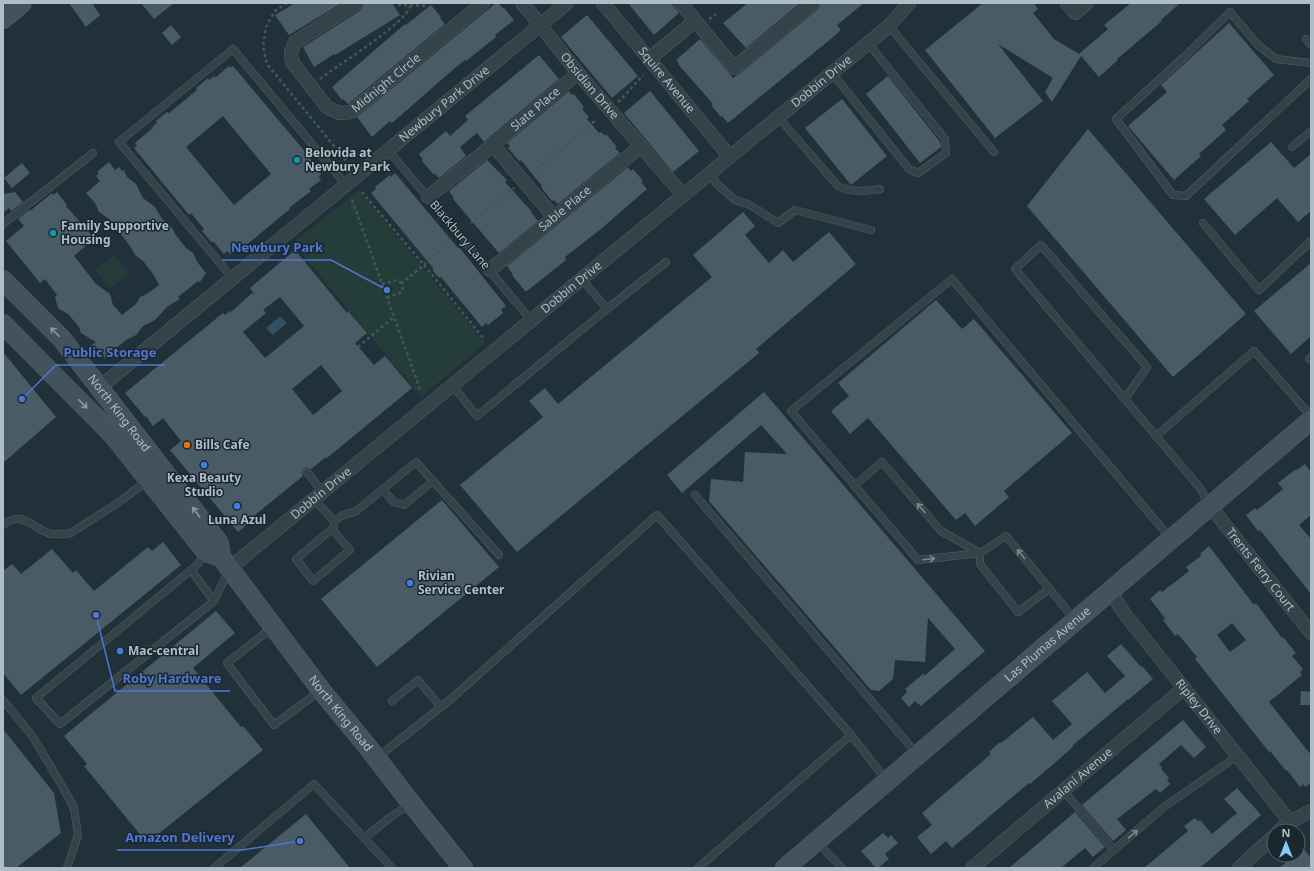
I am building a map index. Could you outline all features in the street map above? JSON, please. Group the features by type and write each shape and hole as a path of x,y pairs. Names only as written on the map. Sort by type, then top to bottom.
{"main road":[{"path":"3,19 22,3"},
{"name":"North King Road","path":"3,280 62,339 100,388 219,543 219,559"},
{"name":"North King Road","path":"3,324 113,436 148,480 219,559 274,626 321,690 463,868"},
{"name":"Las Plumas Avenue","path":"785,868 1310,421"}],"street":[{"name":"Midnight Circle","path":"357,3 295,42 291,52 292,62 327,107 339,113 351,112 483,3"},
{"path":"522,3 540,26"},
{"name":"Newbury Park Drive","path":"100,388 567,3"},
{"name":"Squire Avenue","path":"603,3 730,157"},
{"path":"680,3 734,68 813,3"},
{"name":"Dobbin Drive","path":"219,559 318,495 889,26 909,3"},
{"path":"1067,3 1075,13 1087,3"},
{"path":"649,59 695,21"},
{"name":"Obsidian Drive","path":"540,26 578,73 683,195"},
{"name":"Slate Place","path":"428,197 493,145 578,73"},
{"path":"493,145 554,217"},
{"name":"Sable Place","path":"490,270 641,146"},
{"name":"Trents Ferry Court","path":"1210,506 1311,633"},
{"name":"Ripley Drive","path":"1110,591 1124,613 1290,822"},
{"name":"Avalani Avenue","path":"972,868 1184,688"},
{"path":"1290,822 1311,811"},
{"path":"1239,868 1266,843"}],"lane":[{"path":"1311,63 1276,59 1257,44 1230,12 1184,57 1116,118 1173,194 1186,196 1311,79"},
{"path":"889,26 994,152"},
{"path":"832,73 909,169 918,172 946,153 945,140 868,43"},
{"path":"232,279 119,142 232,48 346,185"},
{"path":"778,117 838,186 856,192 880,189"},
{"path":"1292,147 1311,131"},
{"name":"Blackbury Lane","path":"388,150 531,320"},
{"path":"3,224 93,153"},
{"path":"710,173 717,184 735,200 750,205 778,223 795,210 871,230"},
{"path":"1202,223 1259,290 1311,241"},
{"path":"1125,399 1147,367 1041,245 1015,269 1200,488 1210,506"},
{"path":"452,385 477,416 666,262"},
{"path":"581,278 607,309"},
{"path":"1075,620 1006,536 980,553 918,560 791,411 952,279 1171,539"},
{"path":"1156,436 1254,351 1310,421"},
{"path":"334,521 343,515 355,512 416,462 499,555"},
{"path":"854,486 882,462 941,531 980,553"},
{"path":"307,472 318,495 334,521 334,526 332,529 296,559 313,581 350,550 332,529"},
{"path":"3,525 8,520 15,518 26,521 50,534 71,534 122,500 148,480"},
{"path":"383,490 394,502 404,505 433,481"},
{"path":"695,495 917,755"},
{"path":"376,758 441,706 656,515 851,735 887,781"},
{"path":"980,553 980,564 1018,612 1047,587"},
{"path":"219,559 214,601 60,724 36,698 191,570 219,559"},
{"path":"191,570 214,601"},
{"path":"274,626 227,663 274,725 321,690"},
{"path":"392,701 418,680 441,706"},
{"path":"3,700 32,737 74,808 78,835 66,868"},
{"path":"698,868 851,735"},
{"path":"1093,868 1164,808 1237,755"},
{"path":"214,868 314,784 392,868"},
{"path":"1063,790 1114,850"},
{"path":"364,838 411,803"},
{"path":"816,841 842,868"}],"path":[{"path":"398,5 427,6"},
{"path":"317,83 320,78 363,49 395,24 409,10 410,6"},
{"path":"616,103 643,75"},
{"path":"529,176 596,120"},
{"path":"471,223 516,186"},
{"path":"362,192 484,339"},
{"path":"352,200 421,392"},
{"path":"402,283 424,265 451,239"},
{"path":"382,284 397,280 402,283"},
{"path":"387,298 402,292 402,283"},
{"path":"358,347 394,317"}],"green space":[{"path":"359,190 485,343 421,397 293,243"},
{"path":"114,255 129,273 111,288 95,270"}],"water":[{"path":"280,316 287,323 273,335 266,328"}],"building":[{"path":"69,3 92,3 100,15 86,27"},
{"path":"141,3 174,3 154,19"},
{"path":"295,3 342,3 289,35 275,15"},
{"path":"365,3 392,3 400,15 314,67 303,47 361,10"},
{"path":"496,3 504,8 514,20 495,35 496,37 455,68 392,123 390,121 372,137 357,117"},
{"path":"628,3 671,3 679,13 654,35"},
{"path":"748,3 800,3 746,48 723,23"},
{"path":"821,3 864,3 837,25 841,30 838,33 728,123 711,105 713,104 676,60 700,39 733,78 818,9"},
{"path":"983,3 1034,3 1038,9 1033,13 1054,39 1079,54 1108,29 1104,25 1131,3 1180,3 1099,77 1081,56 1052,102 1045,92 1053,78 998,44 1043,101 995,138 925,50"},
{"path":"431,5 445,24 348,104 343,99 342,100 332,87 405,24 406,25"},
{"path":"587,15 638,76 612,98 561,37"},
{"path":"1229,23 1274,75 1247,99 1249,101 1222,125 1226,130 1199,154 1201,156 1174,180 1128,126 1167,92 1161,85"},
{"path":"171,25 181,37 172,45 162,33"},
{"path":"539,55 559,79 484,142 477,133 460,147 466,156 439,178 435,174 434,175 422,161 423,160 419,154 446,131 450,136 468,120 465,116"},
{"name":"Belovida at Newbury Park","path":"229,66 230,68 233,66 302,148 321,174 319,177 321,180 309,189 311,191 244,247 242,244 230,254 227,251 224,254 213,241 212,243 202,231 204,229 191,213 189,215 134,148 137,146 135,143 153,128 152,127 157,123 156,121 167,112 169,113 197,90 196,88 208,78 209,80 214,76 215,78","holes":["223,116 271,174 234,205 186,147"]},
{"path":"888,76 940,142 941,147 920,163 866,94"},
{"path":"569,91 572,95 574,94 584,107 582,109 589,117 587,119 599,133 601,132 605,136 606,134 620,153 558,204 554,200 552,201 521,160 519,161 508,148 510,146 507,143"},
{"path":"650,91 699,151 673,172 624,113"},
{"path":"842,99 887,156 851,185 805,128"},
{"path":"1088,129 1246,314 1173,377 1027,206"},
{"path":"1271,142 1294,168 1311,154 1311,211 1298,222 1277,198 1235,235 1204,199"},
{"path":"487,160 507,180 505,182 532,212 538,221 499,253 453,199 454,198 449,191"},
{"path":"109,162 115,170 119,167 122,171 124,170 127,177 136,184 143,198 155,207 162,219 173,229 186,248 193,253 198,263 206,273 200,282 198,281 178,297 180,299 168,306 155,320 143,326 136,335 126,340 104,358 98,349 91,346 96,342 81,333 79,327 69,315 58,308 55,297 57,295 45,279 40,283 6,241 24,226 18,219 52,193 53,195 57,192 67,205 66,206 94,238 74,256 96,284 110,294 113,305 122,315 136,304 140,297 147,294 159,285 143,261 135,255 130,246 119,232 118,233 109,219 99,212 95,203 86,193 100,181 96,176 99,173 97,172"},
{"path":"22,163 30,173 12,188 4,178"},
{"path":"628,167 631,171 633,169 643,181 641,182 647,189 601,229 565,257 566,260 527,291 525,291 512,275 507,266"},
{"path":"395,173 458,248 459,247 506,306 501,310 503,313 488,325 486,323 482,327 441,277 439,278 433,271 433,268 371,193 376,189 375,187 390,175 391,177"},
{"path":"15,192 23,202 11,211 9,208 3,213 3,194"},
{"path":"743,212 755,226 745,235 769,263 783,250 793,262 829,232 856,264 756,349 759,353 517,552 460,485 543,417 529,401 545,388 558,404 712,277 693,255"},
{"path":"295,250 347,313 348,311 367,333 355,343 374,365 385,356 412,388 327,458 326,457 311,469 307,467 304,468 302,472 303,476 255,515 256,517 238,532 170,450 181,441 163,418 153,426 125,393 223,313 225,315 230,311 231,312 252,293 255,295 250,288","holes":["280,297 304,326 265,358 243,332 266,313 263,310","321,365 342,391 313,415 292,389"]},
{"path":"1311,263 1311,336 1291,354 1254,311"},
{"path":"936,300 962,329 974,319 1072,433 1004,491 1009,497 975,526 965,513 956,520 868,418 850,434 831,411 849,396 838,383"},
{"path":"3,352 56,417 3,463"},
{"path":"764,392 985,651 921,706 915,701 909,707 901,698 907,692 905,689 924,673 924,676 955,649 928,618 925,662 895,660 893,679 879,691 871,690 709,501 711,479 743,482 745,452 787,454 761,425 682,493 667,475"},
{"path":"1305,464 1311,472 1311,515 1299,525 1311,539 1311,594 1260,530 1258,531 1246,515 1255,508 1257,510 1283,489 1278,483"},
{"name":"Rivian Service Center","path":"442,500 499,567 377,667 321,599"},
{"path":"163,542 181,565 21,695 3,673 3,571 12,564 21,574 52,549 73,573 76,570 94,591 148,547 152,551"},
{"path":"1209,546 1254,605 1256,603 1282,638 1283,637 1296,653 1292,656 1303,669 1300,672 1302,675 1269,702 1311,755 1311,783 1305,787 1303,784 1300,787 1287,770 1286,771 1270,751 1269,752 1195,659 1197,657 1178,634 1175,636 1163,620 1165,618 1150,599 1160,590 1162,592 1189,571 1186,567 1201,556 1200,554","holes":["1232,623 1246,640 1230,652 1217,635"]},
{"path":"216,611 235,633 193,668 241,727 243,726 263,750 147,843 84,766 87,764 64,736"},
{"path":"1121,644 1153,679 1072,746 1073,747 1030,784 1029,783 952,848 946,841 931,854 917,837 932,825 922,813 991,754 989,752 1000,742 1001,743 1033,717 1053,740 1072,724 1052,701 1087,672 1105,693 1125,676 1107,656"},
{"path":"1301,691 1311,692 1311,705 1300,705"},
{"path":"1183,720 1206,747 1194,758 1181,745 1159,764 1162,768 1161,769 1169,778 1167,780 1170,784 1160,793 1156,789 1117,819 1126,830 1113,841 1082,805"},
{"path":"3,729 54,793 61,833 16,868 3,868"},
{"path":"1237,788 1261,815 1207,862 1199,868 1144,868 1188,831 1184,826 1195,818 1198,821 1200,820 1212,834 1237,813 1224,799"},
{"path":"1075,812 1105,847 1093,857 1085,848 1061,868 1009,868"},
{"path":"306,814 350,868 240,868"},
{"path":"883,833 888,838 891,835 898,843 885,854 889,859 876,868 861,851"},
{"path":"1306,852 1311,858 1311,868 1279,868 1285,863 1306,863"}],"place":[{"name":"Belovida at Newbury Park","path":"297,160"},
{"name":"Family Supportive Housing","path":"53,233"},
{"name":"Newbury Park","path":"387,290"},
{"name":"Public Storage","path":"22,399"},
{"name":"Bills Cafe","path":"187,445"},
{"name":"Kexa Beauty Studio","path":"204,465"},
{"name":"Luna Azul","path":"237,506"},
{"name":"Rivian Service Center","path":"410,583"},
{"name":"Roby Hardware","path":"96,615"},
{"name":"Mac-central","path":"120,651"},
{"name":"Amazon Delivery","path":"300,841"}]}
